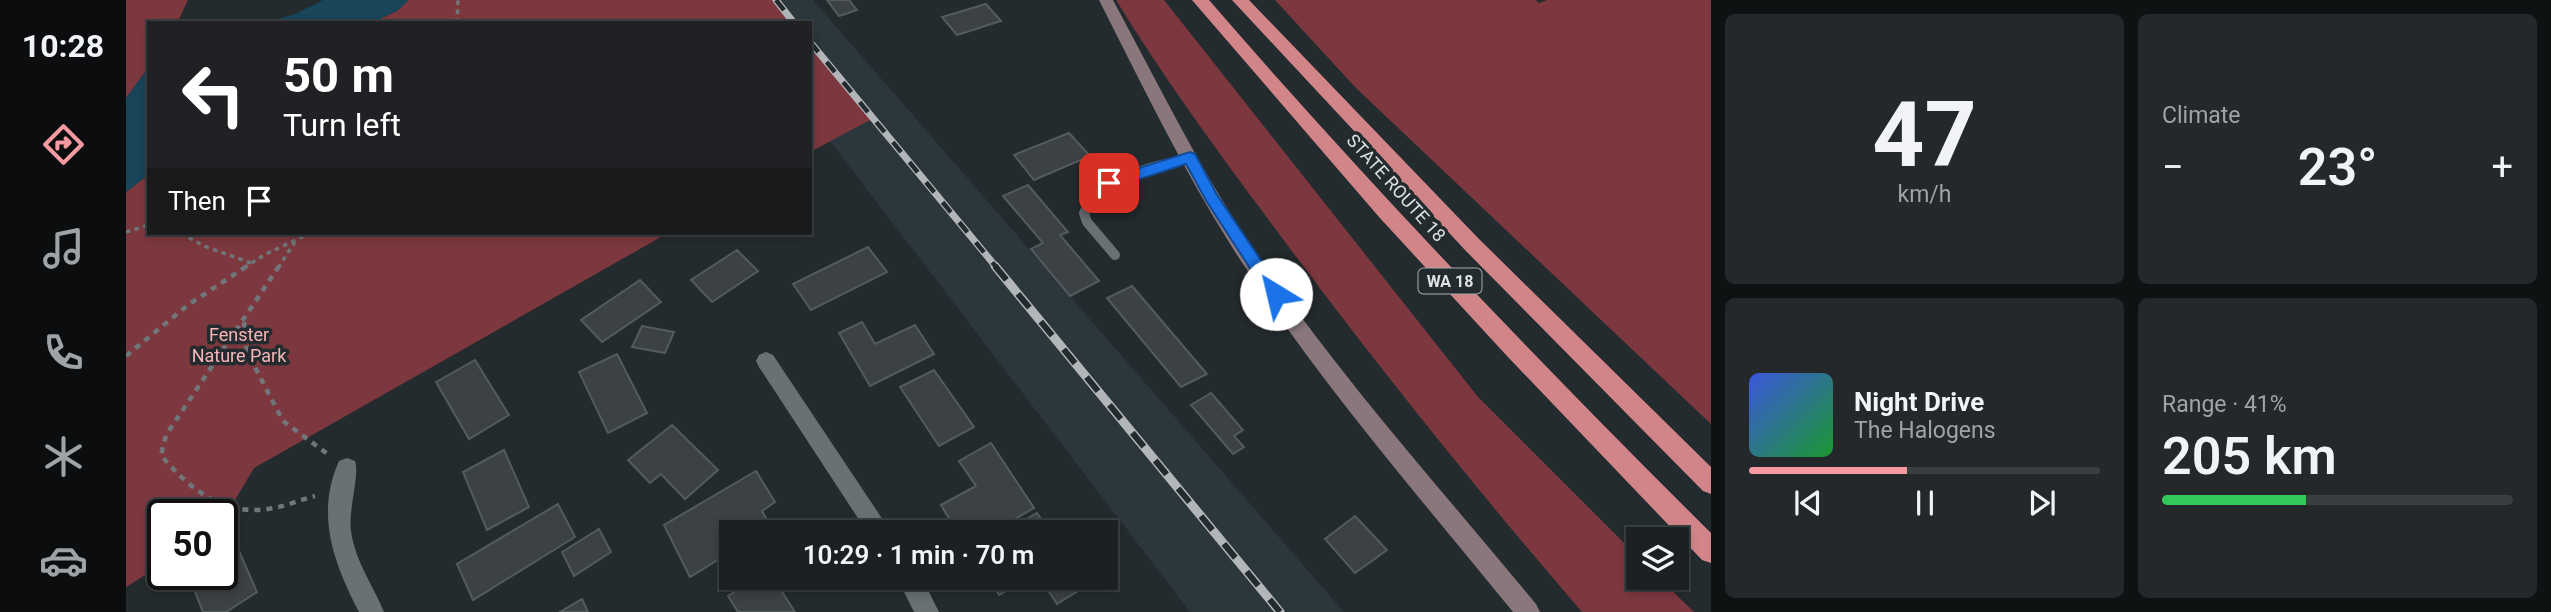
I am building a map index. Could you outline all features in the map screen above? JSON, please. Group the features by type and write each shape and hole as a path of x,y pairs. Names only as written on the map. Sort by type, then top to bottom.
{"highway":[{"name":"STATE ROUTE 18","path":"1200,0 1388,214 1514,349 1711,551"},
{"name":"STATE ROUTE 18","path":"1240,0 1461,235 1711,483"}],"main road":[{"path":"1105,0 1212,198 1261,275 1398,455 1528,612"}],"street":[{"path":"766,361 872,520"},
{"path":"345,478 338,507 340,540 350,569 372,612"},
{"path":"915,590 927,612"}],"lane":[{"path":"1115,255 1087,222 1084,213 1096,192 1109,183 1190,158"}],"path":[{"path":"457,21 458,0"},
{"path":"126,232 147,226"},
{"path":"183,235 190,242 212,247 252,264"},
{"path":"126,356 188,305 252,264 306,235"},
{"path":"244,322 247,352 283,421 345,478 262,510 215,503 174,472 161,455 166,435 244,322 296,240"}],"shaded area":[{"path":"724,0 813,0 1344,612 1190,612 812,118 812,21 740,21"}],"green space":[{"path":"126,0 188,0 178,21 147,21 147,70 126,98"},
{"path":"409,0 776,0 792,21 375,21 397,11"},
{"path":"1116,0 1164,0 1478,397 1626,545 1626,590 1671,590 1694,612 1582,612 1503,519 1351,328 1235,175"},
{"path":"1275,0 1536,0 1539,3 1547,0 1711,0 1711,424 1356,88"},
{"path":"812,44 874,118 812,151"},
{"name":"Fenster Nature Park","path":"147,176 147,235 664,235 254,468 236,499 147,499 147,574 126,587 126,192"}],"water":[{"path":"323,0 409,0 397,11 375,21 271,21 295,14"},
{"path":"147,70 147,176 126,192 126,98"}],"building":[{"path":"827,0 849,0 857,10 839,16"},
{"path":"986,4 1001,21 957,35 942,17"},
{"path":"1069,133 1090,156 1034,180 1014,155"},
{"path":"1028,185 1068,232 1060,235 1099,281 1070,296 1031,249 1043,243 1003,196"},
{"path":"868,247 887,272 811,310 793,284"},
{"path":"737,250 758,271 712,302 691,280"},
{"path":"640,280 661,302 602,342 581,320"},
{"path":"1132,286 1207,374 1181,387 1107,298"},
{"path":"862,322 875,344 915,325 934,354 870,386 839,333"},
{"path":"642,326 674,332 665,353 632,347"},
{"path":"617,354 647,413 608,433 579,372"},
{"path":"475,360 509,415 469,439 436,382"},
{"path":"934,370 974,427 939,446 900,387"},
{"path":"1211,393 1243,430 1234,436 1244,447 1233,454 1191,405"},
{"path":"672,425 718,470 685,499 661,474 650,483 628,460"},
{"path":"991,443 1034,508 1013,520 950,520 941,505 976,486 959,461"},
{"path":"504,450 529,507 487,530 463,472"},
{"path":"756,471 775,502 762,511 767,520 719,520 719,559 690,577 664,525"},
{"path":"558,504 575,537 473,600 457,564"},
{"path":"1037,513 1042,520 1025,520"},
{"path":"1355,516 1387,550 1355,573 1325,539"},
{"path":"599,529 611,552 574,576 562,552"},
{"path":"238,549 257,592 226,612 203,612 194,590 238,590"},
{"path":"737,590 781,590 795,612 738,612 728,596"},
{"path":"1048,590 1080,590 1057,604"},
{"path":"582,599 588,612 560,612"}],"railway":[{"path":"776,0 792,21"},
{"path":"812,44 997,268"},
{"path":"995,266 1280,612"}],"route":[{"path":"1109,183 1190,158 1212,198 1276,294"}]}
